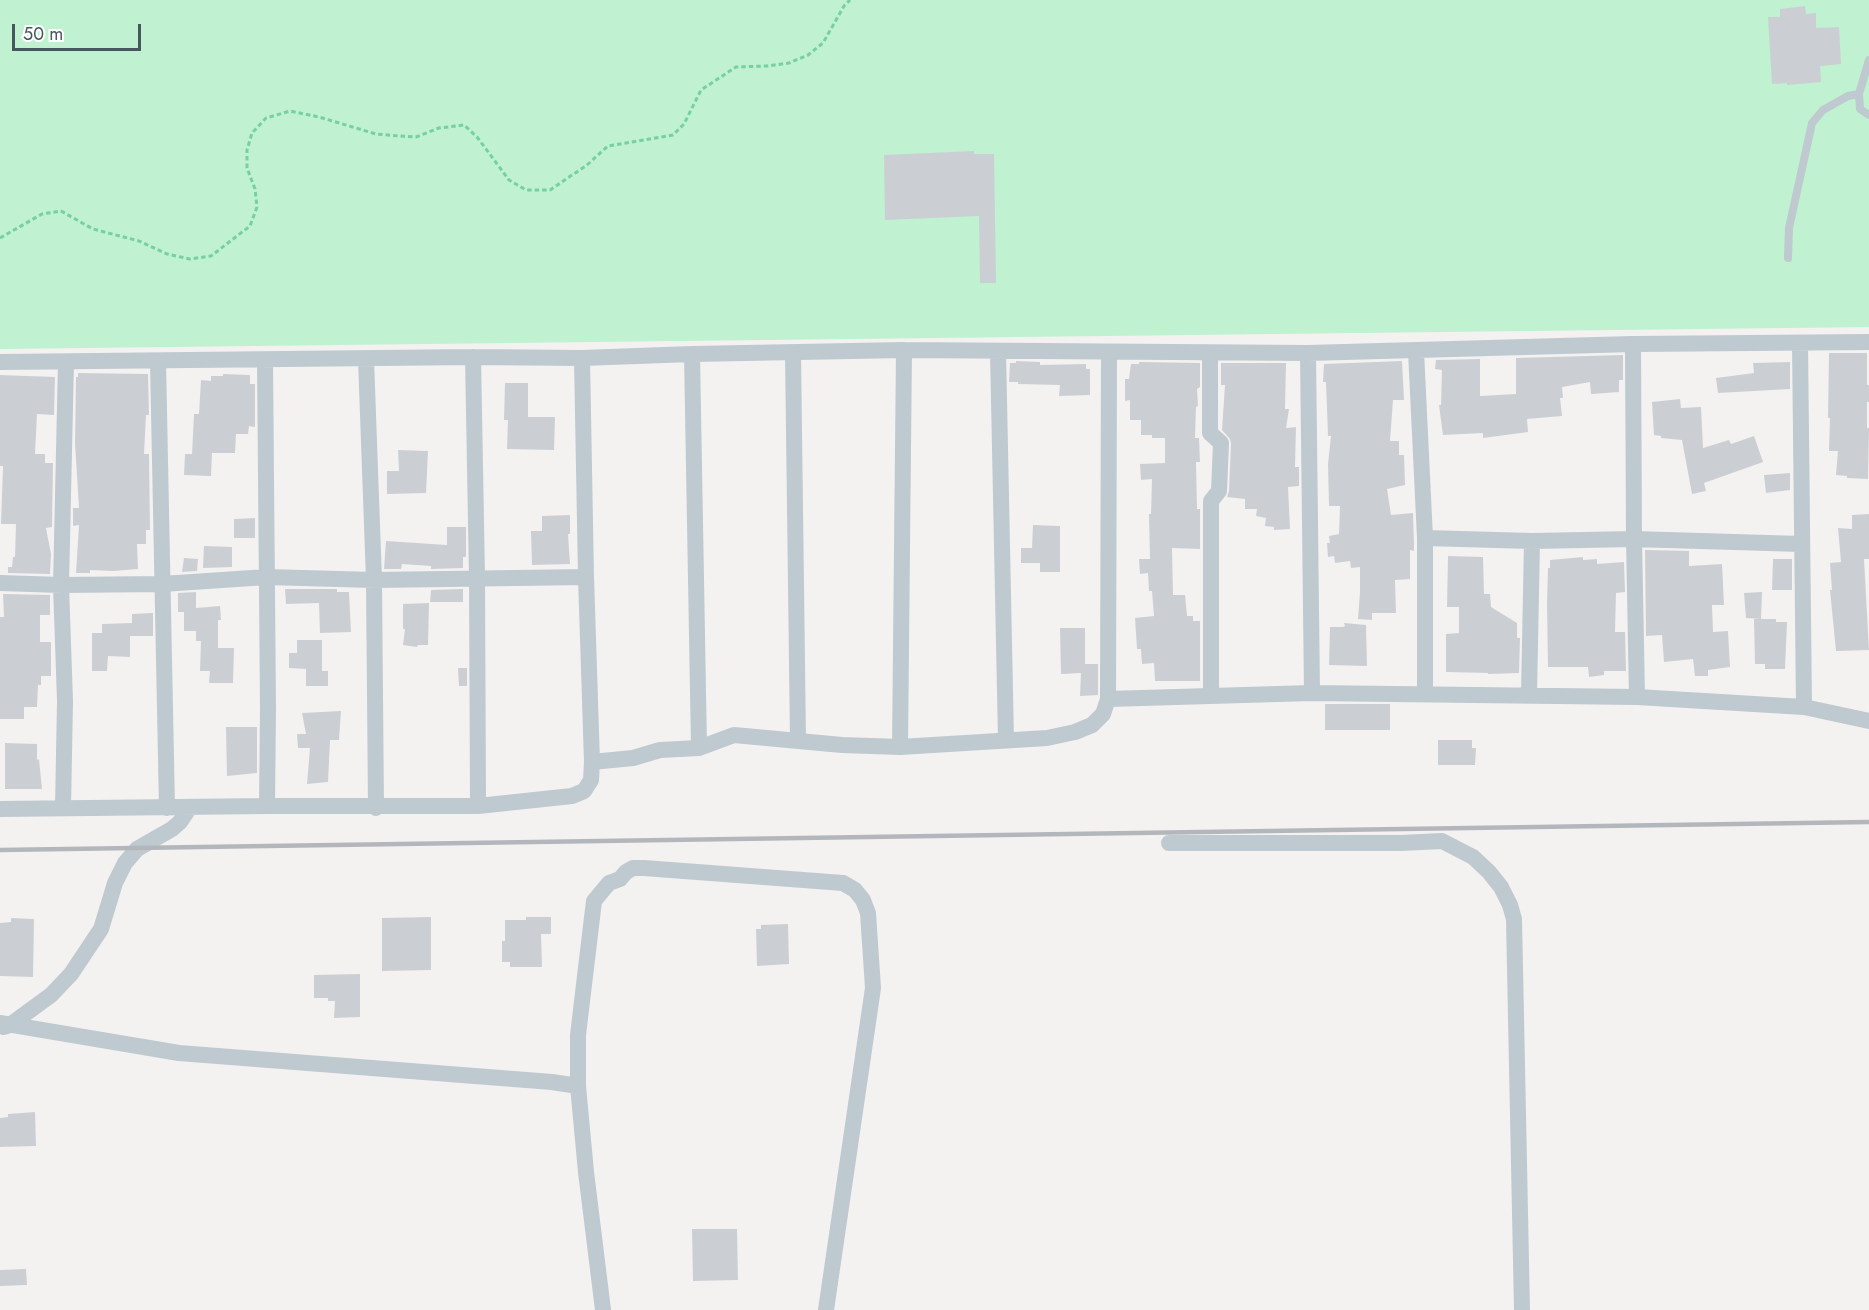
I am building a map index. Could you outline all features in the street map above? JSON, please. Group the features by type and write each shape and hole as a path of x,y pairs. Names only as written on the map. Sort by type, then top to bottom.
{"street":[{"path":"0,362 582,358 904,350 1308,353 1633,344 1869,342"},
{"path":"1800,343 1804,707"},
{"path":"1633,344 1637,697"},
{"path":"900,747 904,350"},
{"path":"998,351 1006,740"},
{"path":"1416,351 1425,538 1425,693"},
{"path":"793,353 798,741"},
{"path":"592,762 633,758 660,750 699,748 734,735 842,745 900,747 1047,738 1076,732 1092,725 1103,714 1108,699 1108,353"},
{"path":"1210,353 1210,434 1221,443 1219,491 1211,501 1211,696"},
{"path":"1308,353 1312,693"},
{"path":"692,354 699,748"},
{"path":"473,357 478,806"},
{"path":"0,809 478,806 572,796 584,791 591,780 592,762 582,358"},
{"path":"366,359 374,580 376,807"},
{"path":"266,360 267,806"},
{"path":"158,361 167,808"},
{"path":"63,808 65,701 61,585 66,362"},
{"path":"1425,538 1801,543"},
{"path":"1529,694 1532,541"},
{"path":"0,583 162,584 267,577 374,580 586,577"},
{"path":"1108,699 1312,693 1637,697 1804,707 1869,721"},
{"path":"3,1026 51,995 71,974 100,930 115,883 125,863 139,848 172,829 190,807"},
{"path":"1169,843 1442,841 1473,856 1501,887 1514,919 1522,1310"},
{"path":"603,1310 578,1086 578,1035 594,901 609,883 620,879 633,868 843,883 855,890 863,900 868,913 873,988 826,1310"},
{"path":"3,1026 179,1053 552,1082 578,1086"}],"lane":[{"path":"1869,60 1859,94 1860,109 1869,115"},
{"path":"1788,258 1789,228 1812,123 1823,110 1848,96 1859,94"}],"path":[{"path":"0,238 42,213 61,212 93,229 139,241 167,254 190,259 211,256 250,226 257,207 255,189 248,168 247,150 252,133 266,118 290,111 376,134 399,136 416,137 439,128 464,125 477,137 508,180 526,190 550,190 587,165 608,146 673,135 684,124 700,90 736,68 789,63 808,55 823,43 844,6 850,0"}],"green space":[{"path":"0,0 1869,0 1869,327 0,349"}],"building":[{"path":"1805,6 1806,14 1816,13 1816,28 1839,27 1841,64 1820,66 1821,82 1772,84 1768,17 1780,17 1780,9"},
{"path":"974,151 974,154 994,154 996,283 980,283 979,216 885,220 884,155"},
{"path":"1829,353 1867,353 1868,479 1836,475 1838,451 1829,451"},
{"path":"1623,355 1623,380 1619,380 1619,392 1591,394 1590,382 1562,387 1563,398 1560,398 1562,416 1527,419 1528,432 1483,438 1483,433 1443,435 1439,405 1441,405 1442,370 1435,369 1436,360 1480,359 1480,396 1516,394 1516,358"},
{"path":"1016,361 1040,362 1040,365 1086,364 1086,369 1090,369 1090,395 1059,396 1060,385 1009,382 1010,363 1016,363"},
{"path":"1402,361 1404,400 1393,400 1390,441 1399,441 1399,455 1404,455 1405,485 1387,489 1391,515 1413,513 1414,551 1410,550 1410,579 1395,580 1396,613 1372,613 1372,620 1358,619 1360,567 1351,568 1350,561 1335,563 1334,556 1328,557 1329,536 1339,534 1340,506 1329,506 1328,464 1331,436 1328,436 1326,382 1323,382 1324,364"},
{"path":"1139,362 1200,363 1195,438 1199,438 1200,462 1196,462 1197,509 1200,509 1200,549 1172,548 1173,595 1185,595 1187,616 1193,616 1193,621 1200,621 1200,681 1155,681 1154,663 1142,664 1141,649 1137,649 1135,618 1154,616 1148,573 1140,574 1139,559 1150,559 1149,514 1151,514 1152,479 1141,480 1140,464 1165,463 1165,438 1141,435 1141,420 1130,420 1130,400 1125,401 1125,379 1129,379 1131,364 1139,364"},
{"path":"1790,362 1790,389 1718,393 1716,378 1754,373 1753,363"},
{"path":"1221,363 1286,363 1285,409 1289,409 1286,428 1296,427 1295,467 1299,467 1299,486 1288,487 1290,529 1274,530 1274,527 1265,526 1266,518 1256,516 1257,509 1245,509 1245,499 1227,497 1231,443 1222,430 1225,385 1221,385"},
{"path":"78,373 148,374 149,415 146,415 144,454 149,454 150,530 146,530 146,544 137,544 138,569 90,570 90,573 76,573 79,525 73,526 73,508 79,508 75,443 76,377"},
{"path":"223,374 250,375 250,384 255,384 255,427 249,426 248,434 236,434 235,453 212,453 211,476 184,475 185,454 192,454 194,414 199,414 201,380 211,381 211,376 223,376"},
{"path":"0,375 55,377 54,415 37,414 35,454 45,454 45,463 53,463 52,527 46,528 51,554 50,574 8,573 8,567 12,567 13,557 15,557 16,524 1,524 3,466 0,466"},
{"path":"505,383 528,383 528,417 555,417 554,450 507,449 508,420 504,420"},
{"path":"1680,399 1681,408 1701,407 1703,448 1729,440 1731,444 1754,436 1763,462 1704,483 1706,491 1692,494 1682,440 1654,435 1652,402"},
{"path":"398,450 428,451 426,493 387,494 387,471 399,471"},
{"path":"1790,473 1790,490 1766,493 1764,475"},
{"path":"1869,514 1869,559 1864,559 1869,650 1836,651 1830,590 1832,590 1830,563 1841,562 1838,528 1852,529 1852,515"},
{"path":"570,515 570,534 568,534 570,564 532,565 531,531 542,531 542,516"},
{"path":"255,518 255,538 234,538 234,519"},
{"path":"1033,525 1060,526 1060,572 1040,572 1040,563 1021,563 1021,548 1032,548"},
{"path":"447,527 466,527 466,557 463,557 463,568 431,569 431,566 402,564 401,569 384,569 386,541 447,545"},
{"path":"204,546 232,547 232,567 203,568"},
{"path":"1645,550 1689,551 1689,566 1722,564 1724,605 1712,605 1713,632 1728,631 1730,667 1708,670 1708,676 1695,676 1693,659 1664,662 1662,635 1646,636"},
{"path":"1448,556 1483,557 1484,594 1490,594 1491,607 1517,623 1517,638 1520,638 1519,673 1446,672 1446,634 1459,633 1459,607 1447,607"},
{"path":"1583,557 1583,560 1597,559 1597,564 1624,562 1625,592 1616,593 1615,632 1625,632 1626,671 1604,671 1604,675 1589,677 1588,667 1548,667 1547,604 1550,560"},
{"path":"184,558 198,559 197,571 182,572"},
{"path":"1773,559 1792,559 1792,590 1772,590"},
{"path":"285,589 337,589 337,592 349,592 351,632 320,633 319,603 286,604"},
{"path":"463,589 463,602 430,602 431,590"},
{"path":"196,592 196,608 220,606 218,648 234,648 233,683 209,683 210,671 200,671 201,641 196,641 196,631 184,631 184,612 178,612 178,593"},
{"path":"1762,592 1761,619 1746,618 1744,593"},
{"path":"3,594 50,595 50,615 40,615 40,642 51,642 51,676 41,676 41,685 38,685 37,707 24,707 24,719 0,719 0,617 4,617"},
{"path":"429,603 428,645 417,647 403,645 405,629 403,629 403,604"},
{"path":"153,613 153,636 130,636 130,657 108,656 107,671 92,671 92,633 102,633 102,624 132,623 132,614"},
{"path":"1754,619 1776,619 1776,622 1787,622 1785,669 1765,669 1765,664 1755,664"},
{"path":"1344,623 1366,625 1367,666 1329,665 1330,627 1343,627"},
{"path":"1060,628 1085,628 1085,664 1098,664 1098,695 1080,696 1081,673 1061,674"},
{"path":"297,640 322,640 322,671 328,671 328,686 306,686 306,669 289,668 289,653 297,653"},
{"path":"458,668 467,668 467,686 459,686"},
{"path":"1325,704 1390,704 1390,730 1325,730"},
{"path":"341,711 339,740 330,740 328,782 307,784 310,748 298,748 297,734 306,734 302,713"},
{"path":"226,727 257,727 257,773 227,776"},
{"path":"1438,740 1472,740 1472,748 1476,748 1475,765 1438,765"},
{"path":"5,743 37,744 42,789 5,789"},
{"path":"431,917 431,970 382,971 382,918"},
{"path":"526,917 551,917 551,934 541,934 542,967 510,967 510,962 502,962 505,920 526,920"},
{"path":"11,918 34,919 33,977 0,976 0,923 11,922"},
{"path":"788,924 789,964 757,966 756,929 761,929 761,925"},
{"path":"360,974 360,1017 334,1018 335,1001 328,1001 328,998 314,998 314,975"},
{"path":"35,1112 36,1146 0,1147 0,1118 8,1117 8,1114"},
{"path":"692,1229 737,1229 738,1280 693,1281"},
{"path":"26,1269 27,1285 0,1286 0,1270"}],"railway":[{"path":"0,850 1869,822"}]}
